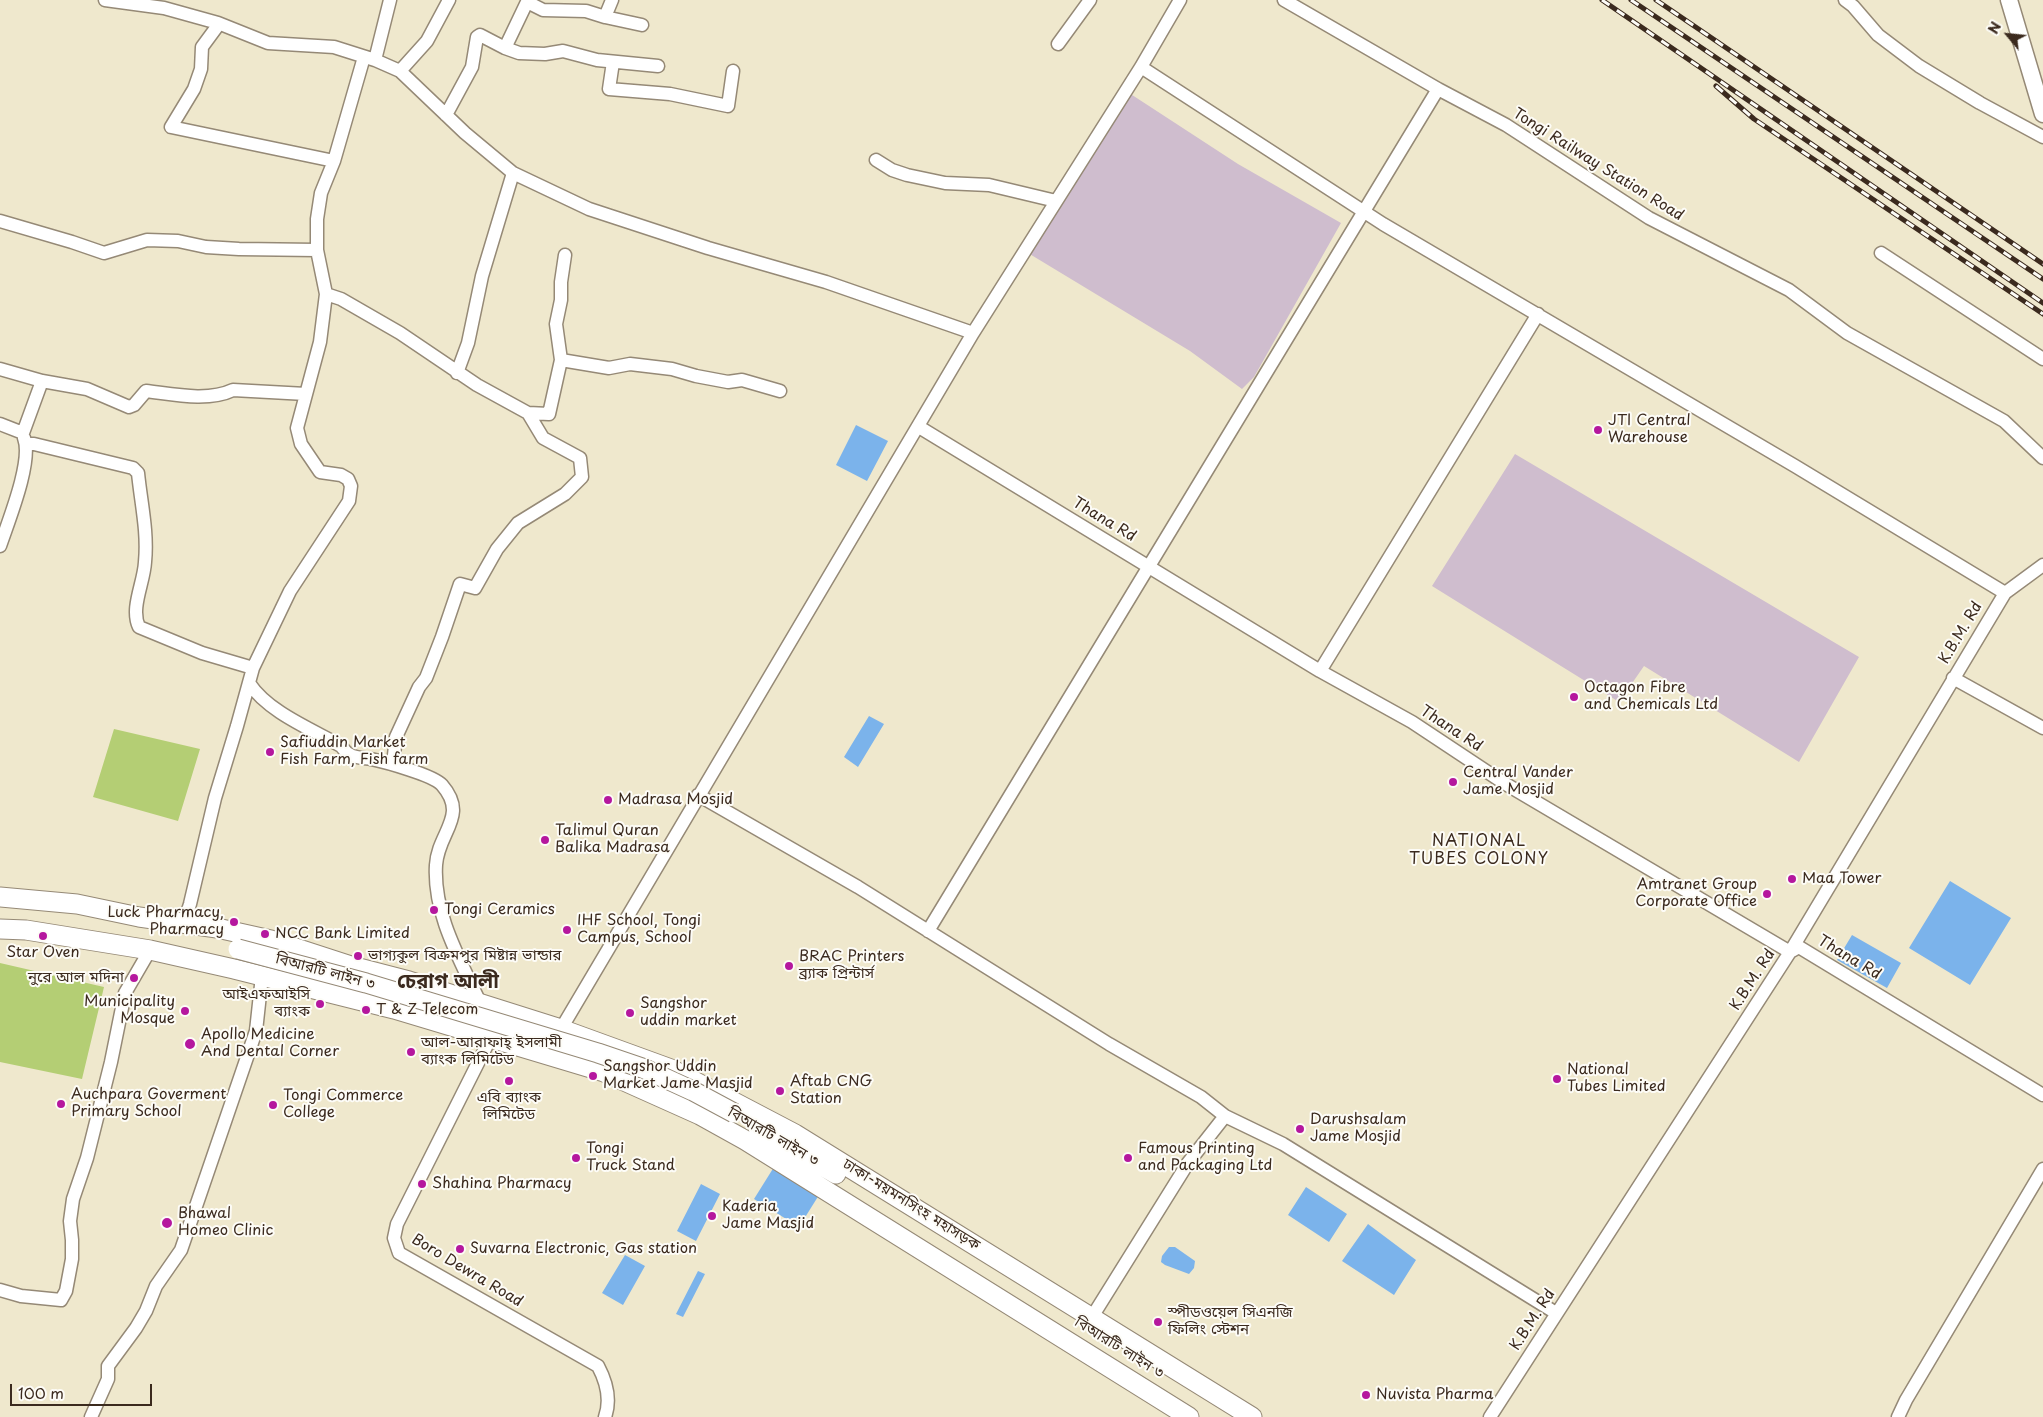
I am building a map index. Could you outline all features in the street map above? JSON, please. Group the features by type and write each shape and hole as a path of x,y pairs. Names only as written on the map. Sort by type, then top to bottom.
{"highway":[{"name":"ঢাকা-ময়মনসিংহ মহাসড়ক","path":"0,897 77,904 271,940 561,1029 671,1069 795,1134 1252,1417"},
{"path":"0,929 34,932 150,950 262,976 394,1009 604,1072 700,1115 744,1140 1188,1417"},
{"name":"বিআরটি লাইন ৩","path":"238,949 366,982 598,1053 645,1069 693,1091 734,1113 970,1253 1151,1368 1235,1417"}],"main road":[{"path":"2009,0 2043,114"}],"street":[{"path":"105,0 164,8 218,22 268,43 334,47 370,59 400,71 446,115 513,173 589,209 708,248 826,282 973,333"},
{"path":"184,923 215,798 253,668 290,591 349,500 351,486 348,479 340,475 320,472 300,444 297,428 320,342 326,294 317,250 317,219 321,193 390,0"},
{"path":"400,71 427,41 449,0"},
{"path":"605,17 612,0"},
{"path":"1058,44 1090,0"},
{"name":"Tongi Railway Station Road","path":"1284,0 1438,89 1506,125 1649,218 1789,290 1847,333 2004,421 2043,458"},
{"path":"1845,0 1853,6 1878,35 1919,66 1980,103 2043,137"},
{"path":"505,48 527,2 543,10 586,11 605,17 642,24"},
{"path":"561,1029 973,333 1141,67 1173,3"},
{"path":"218,22 216,28 202,46 201,69 194,89 171,127 334,161"},
{"path":"446,115 472,67 478,36 505,48 527,54 563,51 613,62 658,66"},
{"path":"613,62 609,89 670,94 728,106 733,71"},
{"path":"1141,67 1364,211 2004,593"},
{"path":"928,930 1438,89"},
{"path":"876,160 892,170 907,175 946,183 989,185 1056,201"},
{"path":"457,373 468,343 482,276 513,173"},
{"path":"0,221 104,253 147,240 238,249 317,250"},
{"path":"1881,253 2043,359"},
{"path":"326,294 340,299 400,333 457,373 528,413 549,414 561,360 556,324 561,300 561,282 565,255"},
{"path":"1320,671 1538,314"},
{"path":"561,360 609,368 630,364 672,369 728,382 742,380 780,391"},
{"path":"0,369 42,382 87,389 129,406 134,405 146,391 184,395 222,395 233,390 306,394"},
{"path":"0,546 23,474 25,438 42,382"},
{"path":"393,764 396,737 418,687 426,678 460,584 475,588 497,549 518,523 565,494 582,477 580,458 543,438 528,413"},
{"path":"0,424 34,444 84,454 134,468 138,473 146,531 145,563 135,617 139,627 202,653 253,668"},
{"name":"Thana Rd","path":"918,427 1320,671 1412,722 1504,783 1790,952 1799,947 2043,1095"},
{"name":"K.B.M. Rd","path":"1490,1417 1790,952 2004,593 2043,565"},
{"path":"1953,678 2043,728"},
{"path":"249,683 256,694 269,706 341,746 349,754 393,764 440,782 449,794 454,808 449,827 437,853 436,887 444,923 481,1005"},
{"path":"698,795 724,812 858,887 1109,1044 1201,1097 1225,1116 1283,1144 1556,1313"},
{"path":"0,1290 21,1296 61,1300 66,1291 72,1259 70,1222 73,1199 87,1158 111,1062 125,993 150,950"},
{"path":"91,1417 108,1379 108,1366 136,1328 146,1311 156,1286 181,1250 256,1031 262,976"},
{"name":"Boro Dewra Road","path":"490,1039 397,1224 394,1238 399,1253 598,1366 605,1380 608,1408 605,1417"},
{"path":"1092,1317 1188,1163 1225,1116"},
{"path":"1898,1417 1906,1400 2043,1169"}],"shaded area":[{"path":"1126,91 1238,164 1341,223 1254,377 1242,389 1190,351 1028,253"},
{"name":"Octagon Fibre and Chemicals Ltd","path":"1515,454 1859,657 1799,762 1644,666 1619,702 1432,586"}],"green space":[{"path":"114,729 200,749 178,821 93,797"},
{"path":"0,963 104,987 82,1079 0,1062"}],"water":[{"path":"856,425 888,441 867,481 836,465"},
{"path":"869,716 884,724 858,767 844,757"},
{"path":"1950,881 2011,918 1970,985 1909,948"},
{"path":"1852,935 1901,963 1887,988 1837,960"},
{"path":"774,1167 819,1195 799,1227 754,1199"},
{"path":"701,1184 720,1194 696,1241 677,1231"},
{"path":"1306,1187 1347,1214 1329,1242 1288,1215"},
{"path":"1368,1224 1416,1260 1394,1295 1342,1261"},
{"path":"1169,1247 1175,1247 1195,1261 1194,1268 1189,1274 1161,1262 1162,1256"},
{"path":"625,1255 645,1266 623,1305 602,1293"},
{"path":"698,1271 705,1274 683,1317 676,1314"}],"railway":[{"path":"1602,0 2043,303"},
{"path":"1631,0 2043,279"},
{"path":"1656,0 2043,264"},
{"path":"1716,86 1754,119 2043,314"}],"place":[{"name":"JTI Central Warehouse","path":"1598,430"},
{"name":"Octagon Fibre and Chemicals Ltd","path":"1574,697"},
{"name":"Safiuddin Market Fish Farm, Fish farm","path":"270,752"},
{"name":"Central Vander Jame Mosjid","path":"1453,782"},
{"name":"Madrasa Mosjid","path":"608,800"},
{"name":"Talimul Quran Balika Madrasa","path":"545,840"},
{"name":"Maa Tower","path":"1792,879"},
{"name":"Amtranet Group Corporate Office","path":"1767,894"},
{"name":"Tongi Ceramics","path":"434,910"},
{"name":"Luck Pharmacy, Pharmacy","path":"234,922"},
{"name":"IHF School, Tongi Campus, School","path":"567,930"},
{"name":"NCC Bank Limited","path":"265,934"},
{"name":"Star Oven","path":"43,936"},
{"name":"ভাগ্যকুল বিক্রমপুর মিষ্টান্ন ভান্ডার","path":"358,956"},
{"name":"BRAC Printers ব্র্যাক প্রিন্টার্স","path":"789,966"},
{"name":"নুরে আল মদিনা","path":"134,978"},
{"name":"আইএফআইসি ব্যাংক","path":"320,1004"},
{"name":"T & Z Telecom","path":"366,1010"},
{"name":"Municipality Mosque","path":"185,1011"},
{"name":"Sangshor uddin market","path":"630,1013"},
{"name":"Apollo Medicine And Dental Corner","path":"190,1044"},
{"name":"আল-আরাফাহ্ ইসলামী ব্যাংক লিমিটেড","path":"411,1052"},
{"name":"Sangshor Uddin Market Jame Masjid","path":"593,1076"},
{"name":"National Tubes Limited","path":"1557,1079"},
{"name":"এবি ব্যাংক লিমিটেড","path":"509,1081"},
{"name":"Aftab CNG Station","path":"780,1091"},
{"name":"Auchpara Goverment Primary School","path":"61,1104"},
{"name":"Tongi Commerce College","path":"273,1105"},
{"name":"Darushsalam Jame Mosjid","path":"1300,1129"},
{"name":"Tongi Truck Stand","path":"576,1158"},
{"name":"Famous Printing and Packaging Ltd","path":"1128,1158"},
{"name":"Shahina Pharmacy","path":"422,1184"},
{"name":"Kaderia Jame Masjid","path":"712,1216"},
{"name":"Bhawal Homeo Clinic","path":"167,1223"},
{"name":"Suvarna Electronic, Gas station","path":"460,1249"},
{"name":"স্পীডওয়েল সিএনজি ফিলিং স্টেশন","path":"1158,1322"},
{"name":"Nuvista Pharma","path":"1366,1395"}],"district":[{"name":"NATIONAL TUBES COLONY","path":"1479,851"},
{"name":"চেরাগ আলী","path":"448,982"}]}
